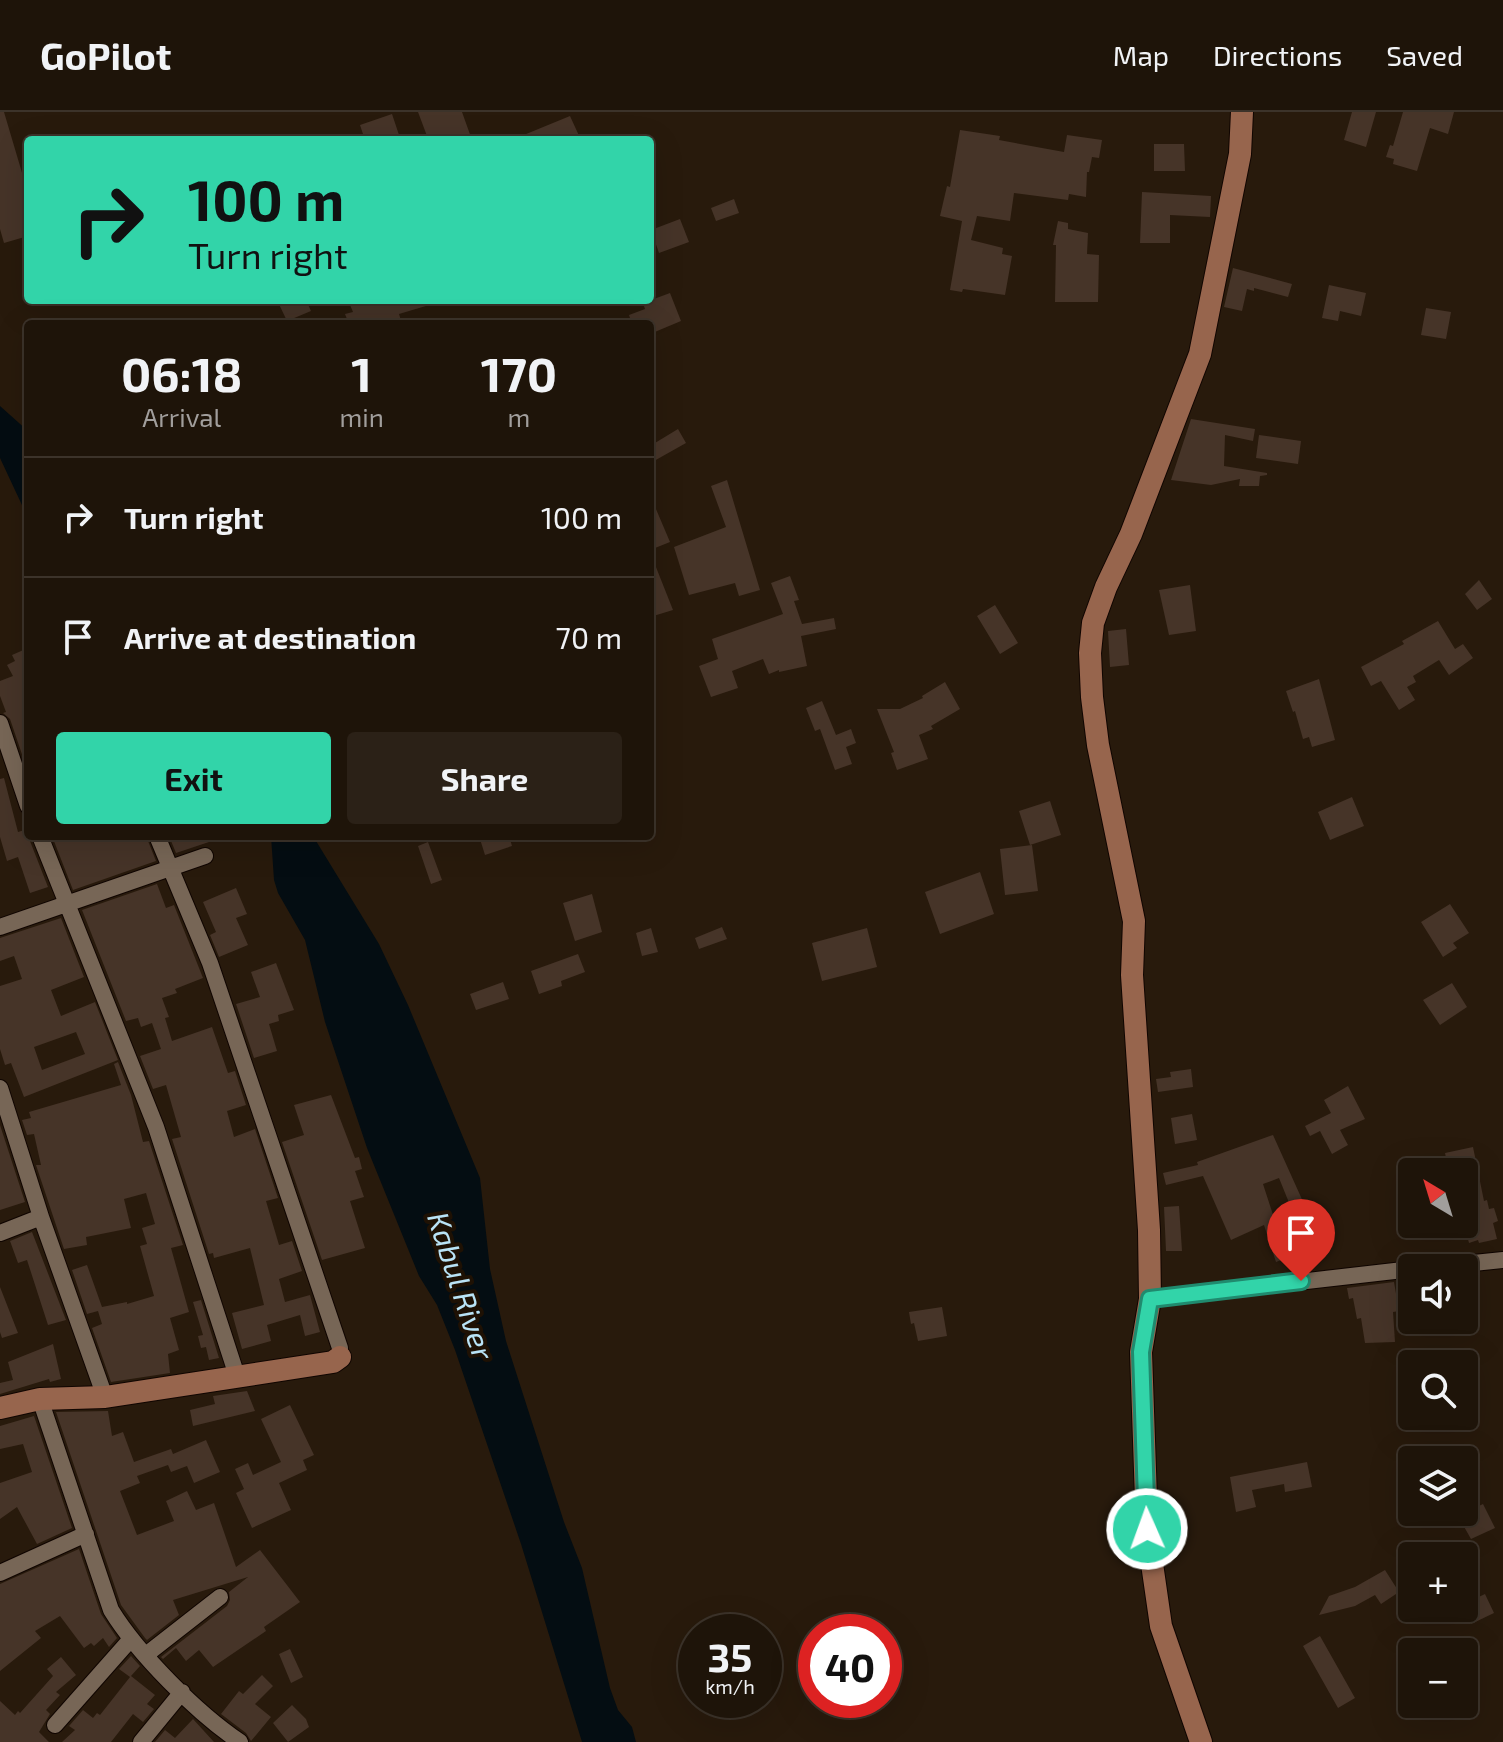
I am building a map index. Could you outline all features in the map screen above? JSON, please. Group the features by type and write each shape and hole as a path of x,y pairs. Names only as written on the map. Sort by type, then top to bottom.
{"street":[{"path":"1201,1742 1161,1626 1147,1529 1141,1352 1150,1299 1148,1215 1132,975 1134,921 1098,745 1090,653 1093,623 1106,587 1131,534 1200,354 1240,154 1242,112"},
{"path":"0,723 24,794"},
{"path":"42,840 156,1127 237,1376"},
{"path":"0,1408 40,1399 105,1397 333,1362 340,1357 340,1348 210,963 158,840"},
{"path":"0,927 205,856"},
{"path":"0,1088 41,1217 105,1397"},
{"path":"0,1233 41,1217"},
{"path":"1478,1263 1503,1260"},
{"path":"1150,1299 1398,1271"},
{"path":"40,1399 111,1610 130,1640 215,1725 240,1742"},
{"path":"0,1573 86,1534"},
{"path":"147,1654 220,1597"},
{"path":"55,1725 130,1640"},
{"path":"141,1742 182,1692"}],"water":[{"path":"0,406 24,427 24,509 0,458"},
{"name":"Kabul River","path":"271,840 315,840 379,944 408,1005 480,1178 490,1269 506,1341 564,1522 582,1568 610,1688 618,1710 632,1727 636,1742 582,1742 521,1544 455,1350 437,1305 419,1276 367,1148 325,1022 305,940 278,893"}],"building":[{"path":"0,112 4,112 24,180 24,237 4,243 0,229"},
{"path":"418,112 462,112 471,136 431,134 427,136"},
{"path":"1352,112 1376,112 1366,147 1344,140"},
{"path":"1403,112 1454,112 1448,134 1430,128 1417,171 1393,164 1394,159 1386,157 1390,145 1393,146"},
{"path":"392,114 399,136 364,136 360,125"},
{"path":"570,116 579,136 521,136"},
{"path":"960,130 1000,136 999,140 1064,152 1067,135 1102,140 1099,158 1092,157 1087,172 1086,197 1069,194 1068,200 1014,193 1010,221 977,216 971,240 1003,248 1002,254 1012,256 1005,295 950,290 962,221 940,216 947,186 950,187"},
{"path":"1154,144 1184,144 1185,171 1154,171"},
{"path":"1142,192 1211,196 1210,217 1170,215 1170,243 1140,243"},
{"path":"734,199 739,213 716,221 711,208"},
{"path":"680,219 689,242 659,253 654,229"},
{"path":"1058,221 1068,223 1068,229 1088,233 1087,254 1099,255 1098,302 1055,302 1056,245 1053,245"},
{"path":"1233,268 1292,284 1288,297 1247,289 1242,311 1224,307"},
{"path":"1329,285 1366,293 1361,316 1340,311 1338,321 1322,318"},
{"path":"670,293 681,321 654,332 654,320 631,320 629,315 645,309 643,304 654,304 654,299"},
{"path":"279,304 308,304 311,311 287,320"},
{"path":"350,304 433,304 399,314 401,320 347,320 345,314 353,312"},
{"path":"1426,308 1451,312 1446,339 1421,335"},
{"path":"1191,419 1255,429 1253,441 1225,435 1224,466 1267,473 1260,476 1259,486 1239,486 1240,479 1211,485 1171,480"},
{"path":"678,429 686,443 654,461 654,444"},
{"path":"1259,435 1301,441 1298,464 1256,458"},
{"path":"727,480 760,590 739,596 735,583 689,595 674,547 726,527 711,486"},
{"path":"654,504 670,542 654,548"},
{"path":"654,562 673,610 654,616"},
{"path":"790,576 799,600 794,601 802,624 834,618 836,629 801,636 807,666 769,674 763,659 732,671 738,688 711,697 699,666 718,659 712,639 783,614 771,583"},
{"path":"1479,580 1492,599 1477,610 1465,594"},
{"path":"1190,585 1196,631 1169,635 1159,590"},
{"path":"995,605 1018,643 1000,654 977,616"},
{"path":"1438,621 1455,649 1463,644 1473,658 1449,675 1439,660 1413,676 1416,682 1407,687 1415,700 1399,710 1381,681 1371,686 1361,667"},
{"path":"1126,629 1129,665 1110,667 1108,631"},
{"path":"24,650 24,760 10,719 3,713 6,712 0,696 0,681 13,676 7,665 15,661 12,655"},
{"path":"1319,679 1335,740 1312,747 1309,737 1303,739 1286,691"},
{"path":"945,682 960,709 931,726 933,729 919,735 928,759 897,770 891,753 894,752 877,709 900,709 923,698"},
{"path":"822,701 836,735 851,729 856,743 846,747 852,764 835,770 820,729 815,731 806,708"},
{"path":"4,778 18,832 24,830 24,840 30,840 48,887 30,893 18,857 7,861 0,837 0,779"},
{"path":"1352,797 1364,826 1330,840 1318,812"},
{"path":"1050,801 1061,835 1030,845 1019,811"},
{"path":"54,840 148,840 156,861 73,890"},
{"path":"171,840 215,840 176,853"},
{"path":"480,840 510,840 512,846 485,855"},
{"path":"428,842 442,880 431,884 418,846"},
{"path":"1032,845 1038,891 1005,895 1000,849"},
{"path":"980,872 994,914 940,934 925,892"},
{"path":"157,884 166,908 174,905 203,978 162,998 169,1017 165,1018 172,1041 212,1027 228,1073 235,1071 246,1105 227,1111 234,1137 255,1129 278,1198 266,1201 279,1245 292,1241 302,1271 279,1279 285,1302 310,1295 320,1332 305,1336 300,1315 267,1325 271,1341 242,1349 232,1313 264,1305 250,1248 214,1258 213,1253 209,1254 172,1139 181,1137 166,1085 153,1089 140,1056 161,1049 152,1023 141,1027 138,1018 126,1021 82,910"},
{"path":"236,888 247,914 236,918 248,945 219,957 210,935 216,932 203,902"},
{"path":"592,894 602,932 575,941 563,903"},
{"path":"1450,904 1469,933 1453,943 1457,948 1443,957 1421,922"},
{"path":"61,918 84,977 51,990 61,1016 95,1002 118,1060 24,1097 11,1063 5,1065 0,1049 0,986 22,979 14,956 0,961 0,938","holes":["76,1032 85,1054 42,1070 34,1047"]},
{"path":"722,927 727,939 699,949 695,938"},
{"path":"651,928 658,952 642,956 636,933"},
{"path":"867,928 877,967 822,981 812,943"},
{"path":"578,954 585,972 561,981 562,986 539,994 531,971"},
{"path":"276,963 294,1010 278,1015 279,1021 269,1024 277,1051 254,1058 236,1004 260,997 251,972"},
{"path":"503,982 509,999 476,1010 470,994"},
{"path":"1452,983 1467,1007 1440,1025 1423,1000"},
{"path":"118,1062 131,1095 143,1142 149,1141 183,1245 171,1248 189,1312 170,1318 179,1350 168,1354 170,1373 111,1382 92,1328 102,1324 98,1311 87,1314 72,1270 87,1265 102,1307 154,1296 140,1246 147,1244 142,1228 155,1224 146,1193 124,1199 131,1228 86,1237 87,1245 64,1249 36,1165 41,1165 34,1134 27,1135 22,1120 31,1118 29,1112 121,1085 114,1064"},
{"path":"1191,1069 1193,1087 1158,1092 1156,1079 1171,1077 1170,1072"},
{"path":"1348,1086 1365,1119 1340,1130 1348,1145 1332,1154 1320,1131 1310,1136 1305,1126 1331,1113 1324,1100"},
{"path":"331,1095 362,1169 355,1171 364,1197 350,1201 365,1248 322,1260 282,1142 304,1135 294,1105"},
{"path":"1192,1114 1197,1140 1175,1144 1171,1118"},
{"path":"0,1125 25,1202 0,1210"},
{"path":"1273,1135 1323,1246 1309,1252 1279,1178 1263,1184 1287,1258 1276,1262 1264,1225 1231,1240 1203,1176 1166,1185 1163,1173 1198,1165 1197,1162"},
{"path":"1473,1147 1475,1158 1446,1158 1445,1153"},
{"path":"1478,1172 1484,1201 1487,1200 1489,1209 1494,1208 1498,1221 1493,1223 1497,1239 1469,1243 1468,1238 1478,1238"},
{"path":"1179,1206 1182,1251 1166,1251 1164,1207"},
{"path":"32,1232 66,1320 48,1325 27,1260 18,1263 10,1241"},
{"path":"1394,1282 1398,1305 1398,1311 1393,1312 1395,1342 1365,1343 1361,1318 1357,1319 1353,1298 1349,1299 1347,1288"},
{"path":"0,1287 18,1333 2,1338 0,1332"},
{"path":"201,1300 219,1358 209,1360 206,1347 201,1348 198,1336 203,1335 193,1302"},
{"path":"942,1307 947,1336 918,1341 909,1312"},
{"path":"53,1344 61,1379 50,1382 49,1379 0,1394 0,1383 13,1380 8,1362"},
{"path":"247,1391 255,1411 193,1426 190,1410 215,1404 213,1396"},
{"path":"290,1405 314,1455 303,1460 307,1470 279,1483 291,1510 252,1528 236,1493 244,1489 235,1469 248,1463 253,1475 281,1462 261,1419"},
{"path":"108,1411 112,1436 123,1432 134,1462 171,1449 173,1454 206,1440 220,1472 194,1483 187,1466 171,1472 168,1465 137,1476 140,1483 120,1491 137,1535 174,1521 166,1501 187,1491 196,1510 214,1503 236,1567 260,1550 300,1602 264,1627 266,1631 213,1667 199,1650 186,1661 176,1648 163,1659 161,1657 227,1606 229,1592 248,1577 173,1600 179,1615 147,1640 145,1638 121,1605 56,1412"},
{"path":"34,1416 72,1528 37,1544 17,1507 0,1519 0,1483 32,1472 23,1444 0,1449 0,1426"},
{"path":"1307,1462 1312,1487 1285,1492 1284,1484 1252,1490 1256,1507 1236,1512 1230,1477"},
{"path":"1483,1504 1495,1528 1471,1539 1464,1526 1478,1526 1478,1506"},
{"path":"79,1549 101,1614 117,1638 109,1647 103,1638 94,1646 91,1643 84,1648 60,1616 35,1631 41,1638 0,1671 0,1584"},
{"path":"1385,1570 1398,1593 1381,1604 1375,1595 1355,1606 1319,1615 1329,1596 1355,1587"},
{"path":"1485,1594 1494,1613 1478,1621 1478,1597"},
{"path":"1320,1636 1355,1698 1338,1708 1303,1646"},
{"path":"290,1649 303,1677 291,1683 279,1654"},
{"path":"131,1656 140,1666 131,1676 155,1695 147,1704 154,1709 143,1722 133,1714 111,1742 62,1742 75,1730 69,1726 83,1710 93,1718 97,1713 100,1715 130,1677 119,1669"},
{"path":"61,1657 76,1675 56,1692 60,1695 46,1710 50,1714 39,1732 49,1742 0,1742 0,1701 15,1715 18,1711 20,1713 53,1676 47,1669"},
{"path":"262,1675 273,1686 255,1704 271,1717 251,1741 246,1733 221,1714 239,1691 243,1694"},
{"path":"292,1705 306,1719 309,1727 288,1742 273,1723"},
{"path":"193,1719 214,1742 155,1742 165,1730 175,1738"}],"route":[{"path":"1147,1529 1141,1352 1150,1299 1301,1281"}]}
